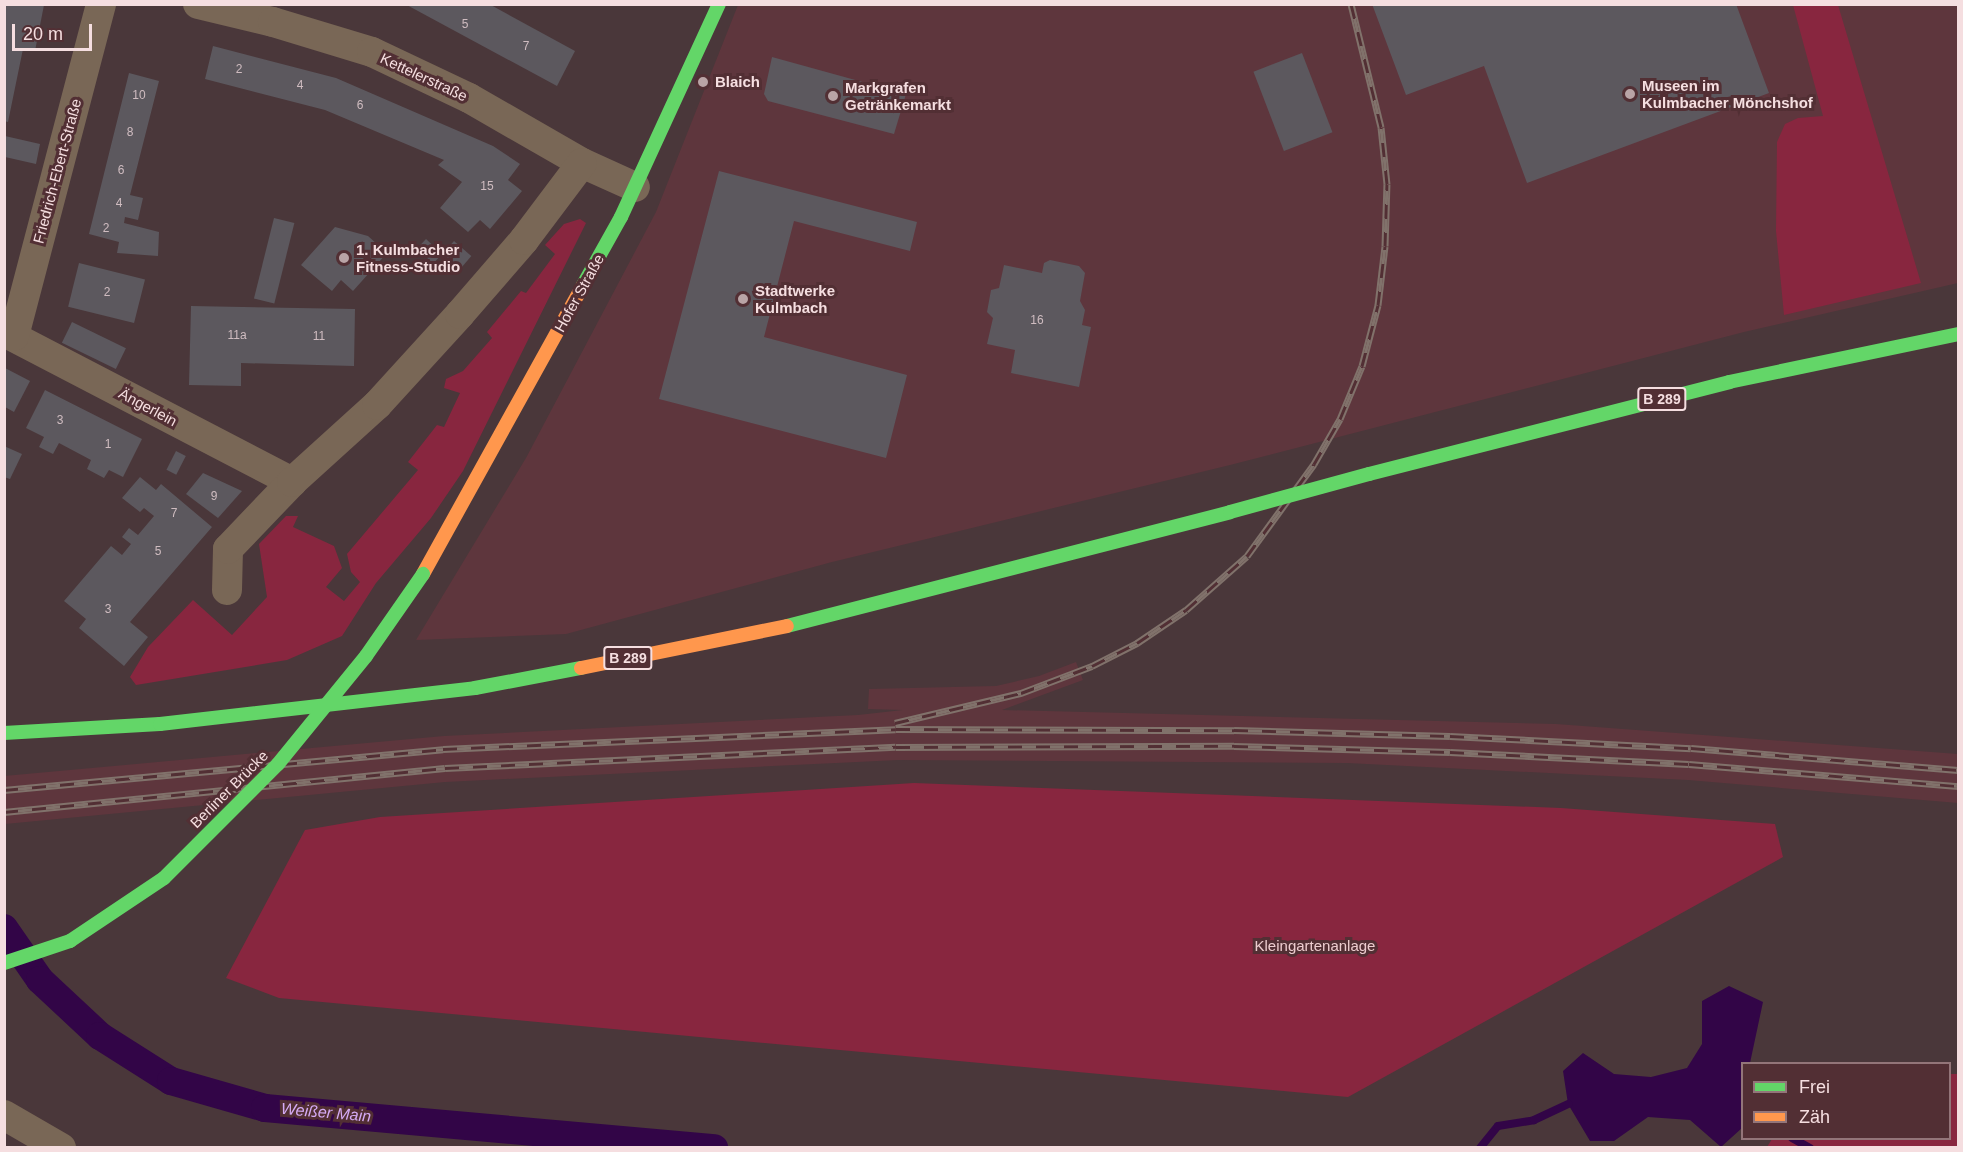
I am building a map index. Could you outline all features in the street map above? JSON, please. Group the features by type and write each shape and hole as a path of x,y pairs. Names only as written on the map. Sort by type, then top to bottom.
{"main road":[{"name":"Hofer Straße","path":"423,574 635,187 718,4"},
{"name":"B 289","path":"9,733 273,713 475,688 751,635 1230,513 1369,474 1729,382 1959,334"},
{"name":"Berliner Brücke","path":"4,963 70,941 164,878 278,764 366,656 423,574"}],"street":[{"name":"Friedrich-Ebert-Straße","path":"9,334 101,4"},
{"name":"Kettelerstraße","path":"198,4 273,22 372,52 470,98 582,163 635,187"},
{"path":"227,590 228,549 292,483 377,405 524,240 582,163"},
{"name":"Ängerlein","path":"9,334 292,483"},
{"path":"4,1115 61,1148"}],"shaded area":[{"path":"738,5 1958,5 1958,283 1744,332 1230,465 832,562 566,634 416,640 526,458 656,212"},
{"path":"1076,662 1083,680 1002,710 1556,724 1958,754 1958,803 1688,780 1347,763 898,760 445,782 5,824 4,776 444,736 858,715 903,710 868,709 869,689 996,686 1039,676"},
{"path":"1729,986 1763,1002 1750,1062 1741,1062 1741,1129 1721,1147 1690,1120 1648,1117 1614,1141 1590,1141 1568,1104 1563,1071 1583,1053 1614,1074 1651,1077 1687,1068 1702,1044 1702,1001"}],"green space":[{"path":"1793,5 1838,5 1921,283 1784,315 1776,231 1777,142 1785,124 1798,118 1823,116"},
{"path":"580,219 586,223 463,471 431,518 376,583 342,636 287,660 136,685 130,677 148,647 193,600 232,635 267,597 259,544 286,516 298,516 293,527 334,546 342,568 326,587 344,601 360,582 351,572 347,554 418,470 408,462 437,425 444,427 460,393 444,388 446,379 463,371 492,338 487,332 521,291 526,293 555,254 545,245 564,224"},
{"name":"Kleingartenanlage","path":"914,783 1561,808 1775,824 1783,857 1348,1097 279,998 226,978 305,830 380,817"},
{"path":"1951,1074 1958,1074 1958,1147 1767,1147 1771,1140 1951,1140"}],"building":[{"path":"405,4 489,4 575,51 557,86"},
{"name":"Museen im Kulmbacher Mönchshof","path":"1372,4 1736,4 1769,93 1527,183 1484,66 1406,95"},
{"path":"4,5 44,5 35,51 23,49 8,122 4,121"},
{"path":"213,46 336,78 493,146 520,164 508,180 522,191 490,229 480,220 468,232 440,208 462,182 438,165 444,160 325,110 205,79"},
{"path":"1302,53 1332,132 1284,151 1253,72"},
{"path":"772,57 906,94 894,134 768,101 764,94"},
{"path":"129,73 159,81 130,195 143,198 138,220 125,217 124,223 159,232 158,256 117,253 119,242 89,234"},
{"path":"5,136 40,144 36,164 5,157"},
{"path":"719,171 917,222 910,251 794,221 764,337 907,375 886,458 659,399"},
{"path":"274,218 294,223 274,304 254,299"},
{"path":"335,227 368,236 387,253 353,291 341,280 332,291 301,265"},
{"path":"426,239 442,254 433,264 417,249"},
{"path":"454,241 471,256 460,270 442,255"},
{"path":"1050,260 1079,266 1085,273 1080,301 1085,310 1082,325 1091,327 1079,387 1011,373 1015,350 987,344 993,318 987,312 991,290 999,288 1004,265 1042,273 1044,263"},
{"path":"79,263 145,279 134,323 68,307"},
{"path":"191,306 355,309 354,366 241,363 241,386 189,385"},
{"path":"72,322 126,348 116,369 62,343"},
{"path":"5,368 30,381 14,412 5,407"},
{"path":"45,390 142,439 123,477 109,470 104,478 87,469 91,460 59,443 53,454 39,447 44,437 26,428"},
{"path":"4,446 22,454 10,479 4,477"},
{"path":"176,451 186,456 176,475 166,470"},
{"path":"203,473 242,491 218,518 186,494"},
{"path":"140,477 156,490 161,484 212,527 130,622 148,637 124,666 79,628 86,619 64,601 111,546 122,555 131,544 122,537 129,528 138,535 154,516 144,508 140,512 122,498"}],"waterway":[{"name":"Weißer Main","path":"4,928 40,980 100,1036 171,1081 265,1108 714,1148"},
{"path":"1480,1148 1498,1126 1534,1120 1568,1104"},
{"path":"1796,1140 1810,1148"}],"railway":[{"path":"895,723 1021,693 1092,666 1137,643 1186,610 1247,556 1314,464 1340,419 1362,366 1378,305 1385,246 1387,184 1381,127 1351,4"},
{"path":"4,790 443,749 896,729 1234,730 1450,736 1691,748 1958,770"},
{"path":"4,812 445,768 896,747 1234,746 1450,752 1689,764 1958,786"}],"traffic: fast":[{"path":"583,285 621,217 719,4"},
{"path":"1369,474 1729,382 1958,334"},
{"path":"1230,512 1369,474"},
{"path":"787,626 1230,512"},
{"path":"4,963 70,941 164,878 278,764 366,656 423,574"},
{"path":"4,733 160,724 475,688 581,668"}],"traffic: slow":[{"path":"423,574 583,285"},
{"path":"581,668 787,626"}],"place":[{"name":"Blaich","path":"703,82"},
{"name":"Museen im Kulmbacher Mönchshof","path":"1630,94"},
{"name":"Markgrafen Getränkemarkt","path":"833,96"},
{"name":"1. Kulmbacher Fitness-Studio","path":"344,258"},
{"name":"Stadtwerke Kulmbach","path":"743,299"}]}
